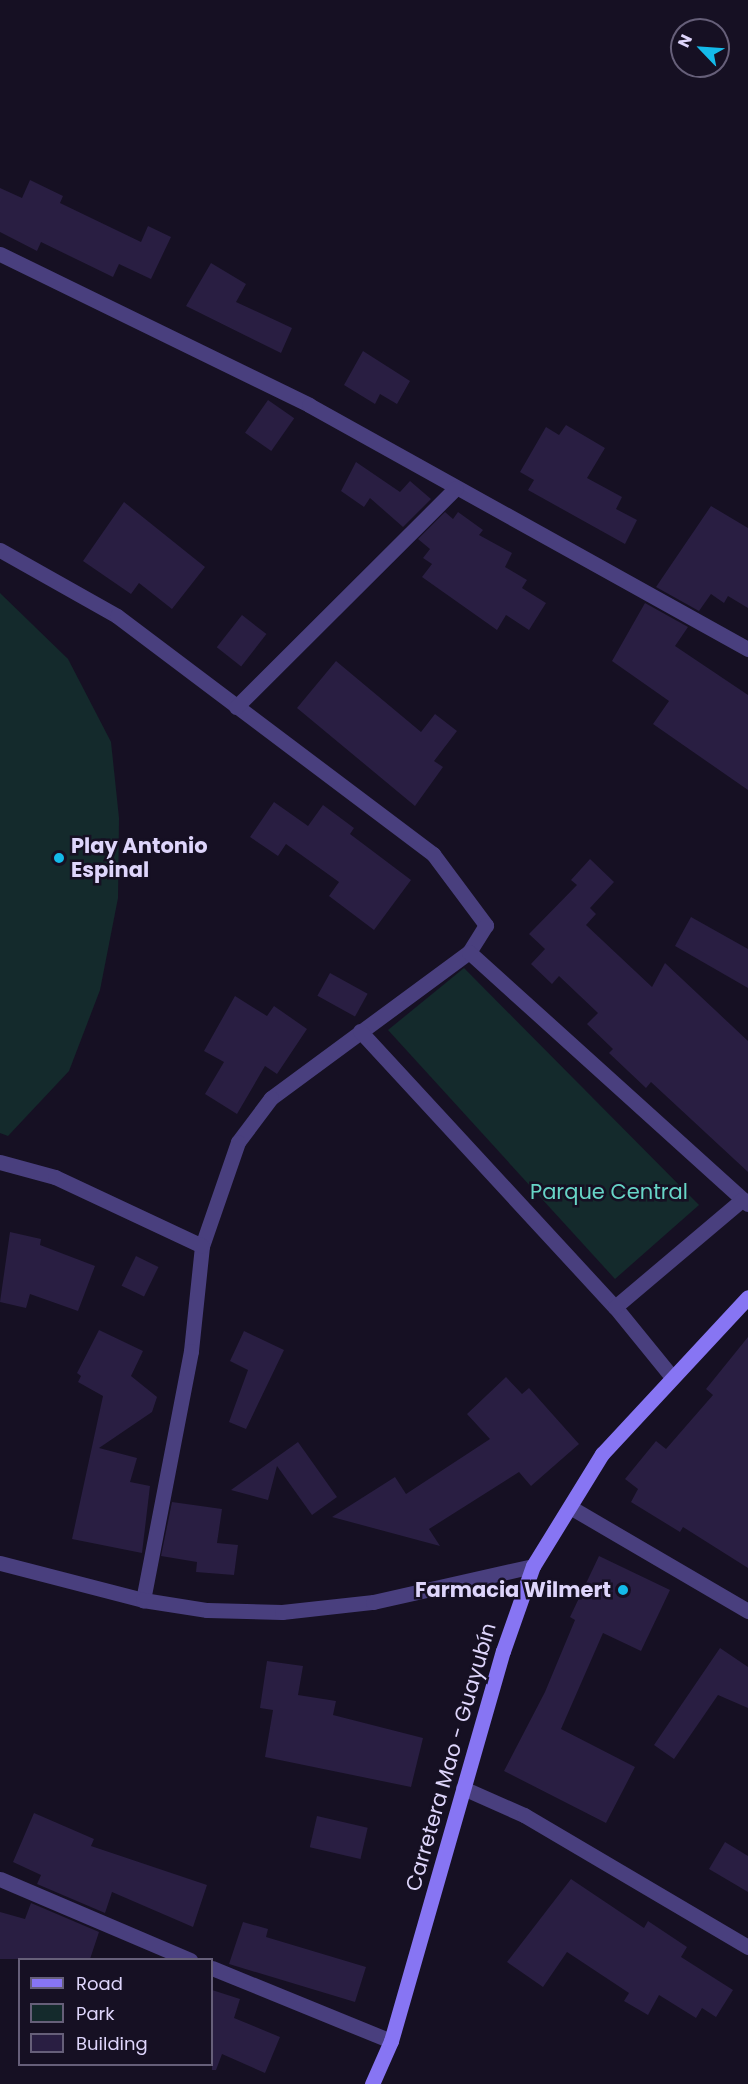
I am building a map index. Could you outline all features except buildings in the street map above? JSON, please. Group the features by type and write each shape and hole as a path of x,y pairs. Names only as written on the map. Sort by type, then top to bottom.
{"main road":[{"name":"Carretera Mao - Guayubín","path":"372,2084 391,2041 463,1788 533,1566 602,1454 671,1376 748,1297"}],"street":[{"path":"0,254 175,335 748,649"},
{"path":"236,707 456,488"},
{"path":"0,550 117,616 433,854 486,926 469,952 271,1098 238,1142 202,1246 190,1352 143,1600"},
{"path":"469,952 745,1201 615,1307"},
{"path":"360,1031 615,1307 671,1376"},
{"path":"0,1162 55,1177 202,1246"},
{"path":"570,1507 748,1611"},
{"path":"1,1565 143,1600 207,1610 282,1612 373,1602 533,1566"},
{"path":"463,1788 524,1815 748,1947"},
{"path":"0,1879 188,1958"},
{"path":"213,1968 391,2041"}],"green space":[{"name":"Play Antonio Espinal","path":"0,593 68,659 111,742 119,818 118,898 100,990 69,1071 8,1136 0,1133"},
{"name":"Parque Central","path":"464,968 699,1205 615,1279 388,1030"}],"place":[{"name":"Play Antonio Espinal","path":"59,858"},
{"name":"Farmacia Wilmert","path":"623,1590"}]}
